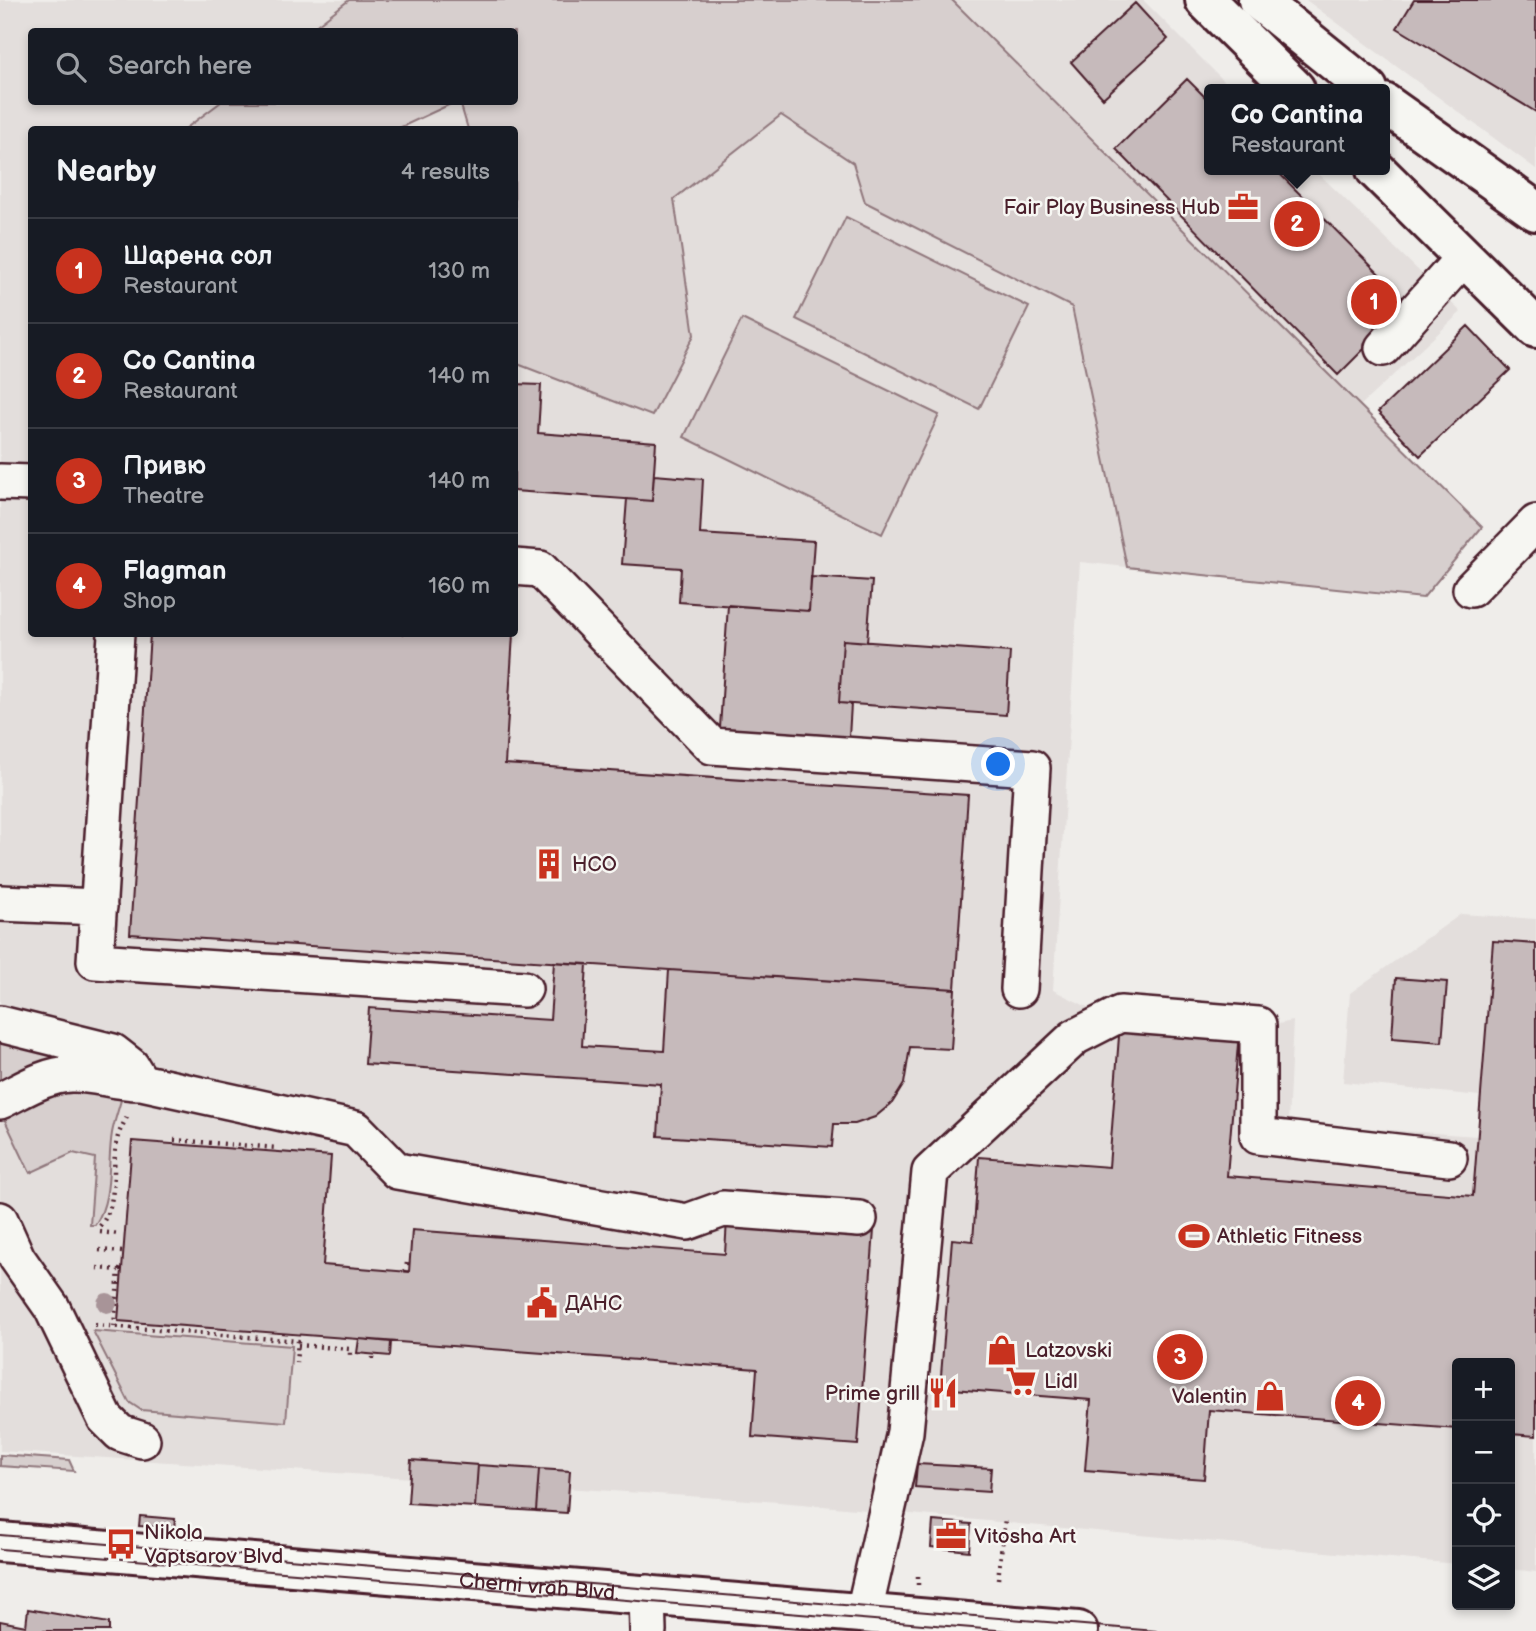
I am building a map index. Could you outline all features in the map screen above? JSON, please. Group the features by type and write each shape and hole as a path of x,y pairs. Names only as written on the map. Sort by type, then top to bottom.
{"main road":[{"path":"1205,0 1290,84"},
{"path":"1258,0 1362,84"},
{"path":"1390,107 1536,211"},
{"path":"1381,175 1536,328"},
{"name":"Cherni vrah Blvd.","path":"0,1542 647,1593 1078,1631"}],"street":[{"path":"1382,348 1464,257"},
{"path":"0,482 28,483"},
{"path":"1472,589 1536,523"},
{"path":"518,567 540,569 712,746 1032,768 1019,989"},
{"path":"116,637 95,961 524,989"},
{"path":"0,903 99,907"},
{"path":"864,1612 905,1432 930,1172 1075,1037 1120,1014 1258,1025 1258,1136 1449,1158"},
{"path":"0,1024 113,1052 131,1066 141,1082"},
{"path":"0,1101 51,1077 73,1074 122,1083 141,1082 356,1129 397,1171 687,1222 723,1209 859,1219"},
{"path":"0,1220 17,1258 51,1308 105,1418 120,1433 142,1440"},
{"path":"647,1593 648,1631"}],"path":[{"path":"120,1234 100,1229 107,1218 114,1185 118,1135 141,1082"},
{"path":"174,1140 281,1148"},
{"path":"99,1250 123,1252"},
{"path":"406,1272 407,1262"},
{"path":"97,1268 119,1270 114,1326"},
{"path":"93,1325 298,1341 296,1363"},
{"path":"298,1345 350,1349 350,1357"},
{"path":"998,1579 1004,1519"},
{"path":"918,1574 918,1586"}],"shaded area":[{"path":"0,0 618,0 1122,279 1127,567 1080,562 1053,990 1120,1023 1239,1032 1293,1021 1288,1123 1477,1136 1480,1096 1343,1082 1350,993 1461,914 1536,919 1536,1572 1515,1570 1515,1358 1452,1358 1452,1564 779,1502 0,1451"},
{"path":"349,0 952,0 1482,527 1423,598 1127,567 1072,307 865,202 853,163 781,115 674,199 694,335 652,416 518,364 518,126 467,126 461,105 518,105 518,28 313,28"},
{"path":"952,0 1143,0 1227,84 1204,84 1204,175 1320,175 1461,312 1361,405"},
{"path":"1306,0 1536,0 1536,169"},
{"path":"217,105 449,105 403,126 189,126"},
{"path":"846,217 1029,307 979,409 796,319"},
{"path":"742,319 939,415 882,534 684,437"},
{"path":"0,1039 70,1056 0,1084"},
{"path":"53,1089 109,1091 121,1100 112,1133 105,1203 95,1225 90,1225 95,1158 73,1153 30,1173 2,1114"},
{"path":"93,1331 292,1346 286,1422 141,1410 129,1402"},
{"path":"0,1455 69,1460 74,1471 0,1466"}],"building":[{"path":"1414,0 1536,0 1536,112 1397,28"},
{"path":"1135,3 1168,39 1103,98 1071,62"},
{"name":"Fair Play Business Hub","path":"1187,79 1204,96 1204,175 1281,175 1409,304 1338,375 1116,149"},
{"path":"1468,326 1510,370 1420,456 1378,412"},
{"path":"518,384 541,385 538,433 656,442 652,501 518,491"},
{"path":"654,475 703,479 700,534 814,541 809,611 679,602 681,568 622,564 627,499 652,501"},
{"path":"811,577 872,581 867,642 843,640 839,703 851,704 849,737 720,728 728,605 809,611"},
{"name":"НСО","path":"150,637 513,637 505,764 968,795 955,989 130,934"},
{"path":"843,640 1010,652 1006,715 839,703"},
{"path":"1493,941 1536,944 1536,1436 1515,1434 1515,1358 1452,1358 1452,1429 1209,1410 1204,1479 1085,1470 1091,1400 940,1388 952,1239 973,1241 979,1157 1109,1167 1120,1023 1239,1032 1227,1176 1473,1196"},
{"path":"554,962 587,964 582,1046 664,1051 669,970 955,989 951,1049 910,1047 904,1084 892,1103 875,1117 855,1124 834,1124 832,1147 658,1136 661,1084 365,1064 369,1008 550,1020"},
{"path":"1396,978 1447,982 1442,1042 1392,1038"},
{"path":"132,1141 331,1156 323,1265 409,1272 412,1230 725,1254 727,1219 874,1230 858,1445 752,1437 757,1369 118,1321"},
{"path":"359,1339 391,1342 390,1356 357,1353"},
{"path":"411,1460 478,1465 475,1507 408,1503"},
{"path":"917,1464 991,1468 989,1492 915,1487"},
{"path":"478,1465 539,1469 536,1511 475,1507"},
{"path":"539,1469 570,1471 567,1513 536,1511"},
{"path":"140,1516 175,1519 174,1528 139,1526"},
{"path":"933,1521 971,1524 969,1551 931,1547"},
{"path":"28,1609 109,1623 109,1631 0,1631 0,1621 26,1626"}],"tram line":[{"path":"0,1535 1156,1631"},
{"path":"0,1549 1009,1631"}],"place":[{"name":"Fair Play Business Hub","path":"1243,207"},
{"name":"Co Cantina","path":"1297,224"},
{"name":"Шарена сол","path":"1374,302"},
{"name":"НСО","path":"549,864"},
{"name":"Athletic Fitness","path":"1194,1236"},
{"name":"ДАНС","path":"542,1303"},
{"name":"Latzovski","path":"1002,1350"},
{"name":"Привю","path":"1180,1357"},
{"name":"Lidl","path":"1021,1381"},
{"name":"Prime grill","path":"943,1393"},
{"name":"Valentin","path":"1270,1396"},
{"name":"Flagman","path":"1358,1403"},
{"name":"Vitosha Art","path":"951,1536"},
{"name":"Nikola Vaptsarov Blvd","path":"121,1544"}]}
